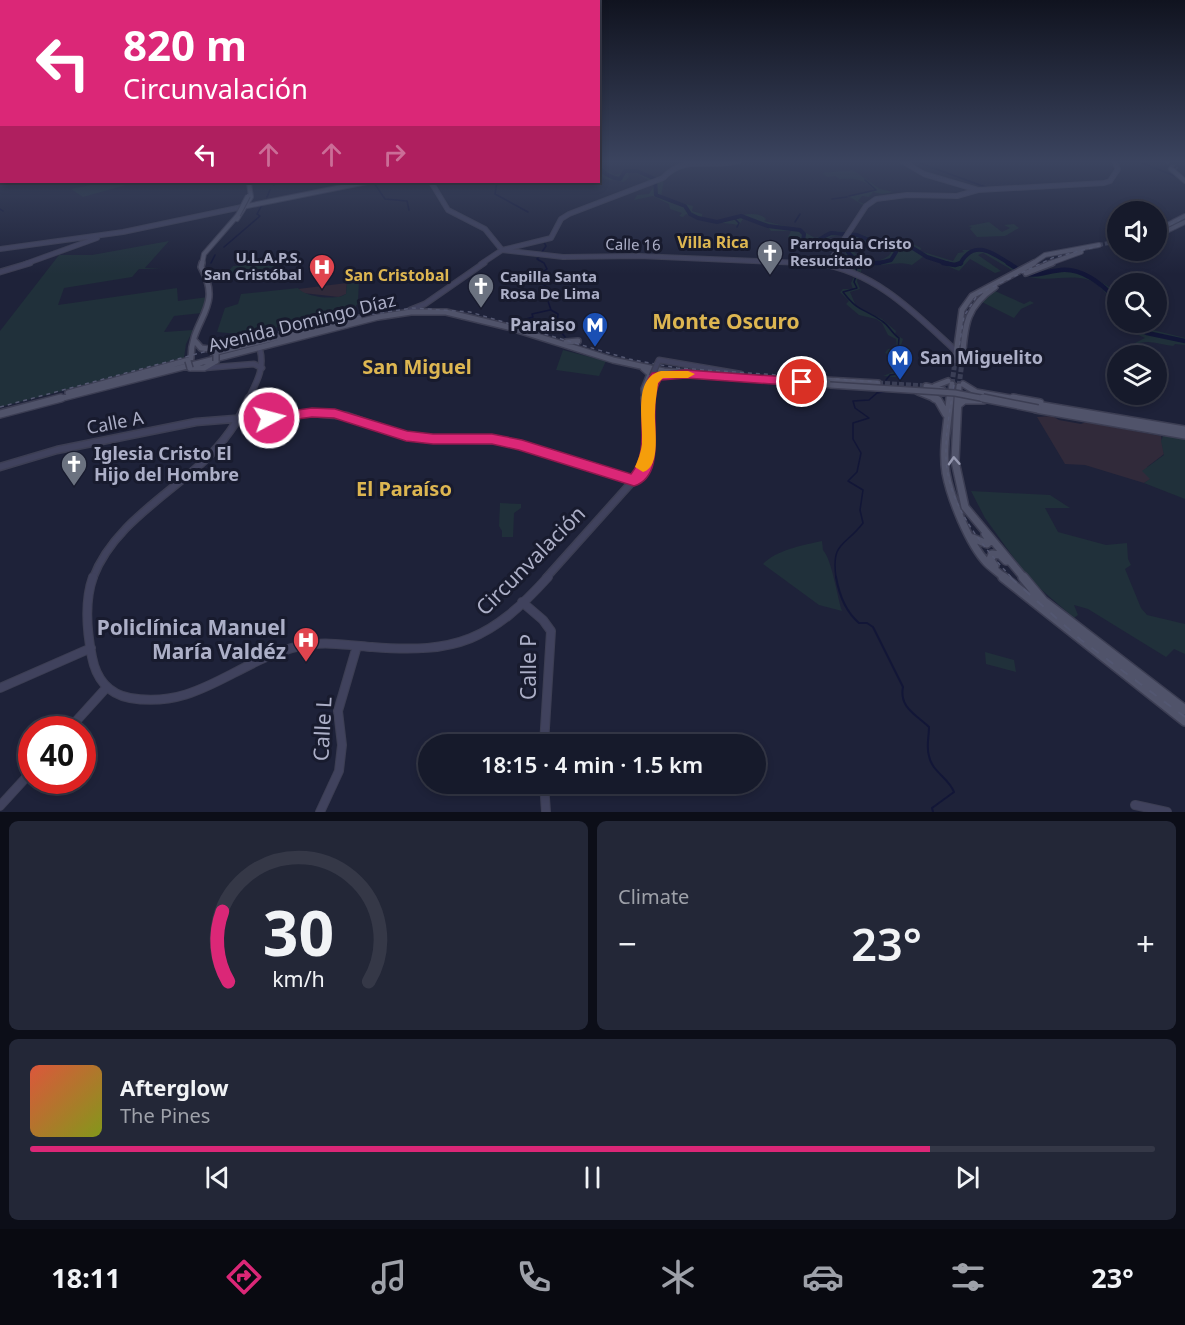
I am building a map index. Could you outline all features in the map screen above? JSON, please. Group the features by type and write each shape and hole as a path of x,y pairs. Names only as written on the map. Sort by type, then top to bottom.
{"main road":[{"path":"245,206 246,199"},
{"path":"220,234 238,214 246,199"},
{"path":"62,395 170,365 185,358 211,296 209,281 203,273 202,261 207,249 245,206 248,199"},
{"path":"0,249 101,235 282,199"},
{"path":"410,310 425,304 500,248 485,229 448,210 441,199"},
{"path":"512,248 550,238 559,222 566,216 609,199"},
{"path":"828,264 866,206 877,199"},
{"path":"245,206 266,202"},
{"path":"1167,227 1185,216"},
{"path":"1167,229 1185,222"},
{"path":"0,272 52,256 101,235"},
{"path":"1053,253 1023,272 981,295 973,304 967,318 958,361 960,317 968,300 986,287 1023,272 1100,246 1053,253"},
{"name":"Calle 16","path":"500,248 512,248 540,255 639,256 828,264 876,282 947,343 957,348"},
{"path":"1053,253 1053,257 1063,259"},
{"path":"1038,261 1049,259 1052,261 1050,264"},
{"path":"425,304 431,309"},
{"name":"Avenida Domingo Díaz","path":"0,412 369,316 431,309 475,315 646,364 829,383"},
{"name":"Avenida Domingo Díaz","path":"0,412 80,394 359,322 411,312 460,315 628,364 686,374 955,393 1038,407"},
{"path":"194,339 199,346 208,350 238,347 369,316"},
{"path":"170,365 260,350 359,322"},
{"path":"194,339 195,347 216,359 251,362 262,366"},
{"path":"190,363 194,339"},
{"path":"566,342 578,340"},
{"path":"204,368 238,347"},
{"path":"81,716 108,687 95,670 88,606 90,584 103,557 130,526 219,447 237,419 262,366 260,350"},
{"path":"251,362 262,357"},
{"name":"Circunvalación","path":"108,687 121,696 140,701 171,700 217,685 251,664 287,648 316,644 412,651 454,645 491,629 522,602 641,472 648,450 647,389 658,362 741,374"},
{"path":"80,394 190,363 204,368 254,364 262,366"},
{"path":"628,364 649,372 644,396 648,411"},
{"path":"648,411 650,389 654,378 661,375 686,374"},
{"path":"829,383 878,383"},
{"path":"829,383 944,393 941,388 929,386 955,384 979,392 1060,406 1079,412"},
{"path":"955,384 957,406 953,461 958,489 965,507 989,538 989,543 982,544 975,540 961,517"},
{"path":"955,384 947,418 946,473 970,538 987,563 1185,721"},
{"path":"911,391 926,394 938,400 947,418"},
{"path":"979,392 975,393 976,396 984,400"},
{"path":"957,406 963,400 984,400 1079,412 1185,430"},
{"path":"1038,407 1185,435"},
{"name":"Calle A","path":"0,467 57,450 196,422 312,413 335,414 406,436 507,441 634,481"},
{"path":"965,507 1043,601"},
{"path":"1025,595 992,562 990,554 1002,556 1020,579 1043,601 1185,710"},
{"name":"Calle P","path":"522,602 543,620 551,631 545,734"},
{"name":"Calle L","path":"320,812 339,771 342,745 338,711 357,646"},
{"path":"0,688 91,648"},
{"path":"0,806 18,786"},
{"path":"545,794 546,812"},
{"path":"1135,805 1167,812"}],"shaded area":[{"path":"659,199 668,199 693,206 692,211 702,214 702,218 714,221 756,214 766,219 764,221 801,230 815,238 838,231 845,232 843,235 830,237 821,246 805,244 788,237 791,231 771,231 768,227 743,219 739,225 706,220 686,214 683,217 679,216 682,213 670,209 669,204"},
{"path":"989,222 1002,232 1010,228 1004,225 1014,224 1019,228 1005,236 977,237 970,229 972,227 968,226"},
{"path":"850,233 872,239 873,246 854,252 863,261 885,258 891,253 886,241 902,239 921,248 920,251 953,261 958,253 964,252 962,250 988,250 1020,268 1012,270 983,253 978,255 1001,271 995,273 970,259 959,271 924,256 912,265 900,263 862,266 861,272 854,271 854,266 846,257 844,248 866,241 848,235"},
{"path":"169,241 145,268 162,269 139,269 132,277 64,288 58,305 177,288 178,301 208,297 202,313 174,316 164,332 193,330 186,344 184,358 0,407 0,331 59,255 92,255"},
{"path":"251,255 256,255 247,266 284,266 267,268 266,271 255,273 255,269 251,273 224,276 233,266 242,266"},
{"path":"1063,269 1078,272 1107,286 1107,296 1100,287 1082,278 1049,279 1026,276 1034,273 1038,275"},
{"path":"855,275 859,276 857,281 860,289 850,292 856,306 882,319 896,331 895,334 903,339 895,356 901,375 883,376 893,372 888,354 885,353 888,349 897,348 896,339 888,335 882,323 876,319 859,315 846,304 849,301 840,292 843,289 853,289 851,283"},
{"path":"359,281 358,301 367,300 367,303 356,305 356,314 255,331 237,337 238,334 217,332 225,308 238,304 241,294 298,288 313,296 328,298 346,294 347,283"},
{"name":"U.L.A.P.S. San Cristóbal","path":"347,283 346,294 339,297 303,293 298,289"},
{"path":"995,291 1024,304 1030,301 1034,303 1021,309 1014,318 980,301"},
{"path":"1134,333 1165,333 1185,338 1185,345 1175,344 1173,346 1144,342 1131,345 1145,338"},
{"path":"563,350 606,361 599,376 556,370"},
{"path":"1052,416 1059,420 1081,424 1086,422 1161,436 1164,454 1147,467 1151,479 1144,483 1085,465 1065,464 1037,417"},
{"path":"1164,434 1185,437 1185,499 1144,483 1150,479 1142,471 1164,455 1161,441"},
{"path":"971,491 1050,495 1070,508 1045,508 1058,532 1106,545 1127,543 1128,559 1131,565 1125,569 1141,608 1147,615 1185,624 1185,654 1174,649 1166,657 1088,609 1074,605 1078,615 1074,618 1029,579 985,518"},
{"path":"500,503 521,504 521,508 514,513 513,537 502,537 499,526"},
{"path":"822,541 842,611 819,605 763,564 775,555"},
{"path":"985,652 1014,660 1016,672 986,664"}],"waterway":[{"path":"385,199 407,201 409,210"},
{"path":"504,199 528,212"},
{"path":"666,199 685,206 690,214 698,218 717,222 741,216 768,226 800,230 804,234 803,241 808,242 831,233 857,235 870,240 872,244 846,249 855,259 866,263"},
{"path":"224,247 260,216 257,214 262,205"},
{"path":"795,222 800,214"},
{"path":"733,217 739,223 737,227"},
{"path":"878,263 891,260 896,252 890,244 897,239 927,257 949,264"},
{"path":"719,250 726,240"},
{"path":"542,252 546,246 544,242"},
{"path":"961,263 971,252 983,250 1010,264"},
{"path":"211,263 215,255"},
{"path":"540,256 537,259 544,263 547,269 538,275 541,283 550,289 546,295 551,310 558,314 557,327 565,337"},
{"path":"856,272 857,262"},
{"path":"866,263 878,263"},
{"path":"943,263 949,264"},
{"path":"949,264 961,263"},
{"path":"1008,263 1024,273 1034,275 1061,270 1076,271 1097,282 1107,291"},
{"path":"856,276 854,282 857,288 843,292 858,307 885,323 899,338 898,349 891,356 897,374 890,375 886,380"},
{"path":"516,322 533,317 532,314 550,310"},
{"path":"1147,333 1185,341"},
{"path":"836,578 835,566 838,551 863,523 860,510 863,490 848,481 857,472 861,453 853,439 853,423 869,418 855,408 853,401 869,400 877,393 887,391"},
{"path":"836,577 841,596 850,614 859,623 867,623 873,627 903,687 902,694 906,705 929,727 928,749 931,762 954,792 932,808 933,812"}],"tunnel":[{"path":"1099,245 1107,243"},
{"path":"952,384 955,361"},
{"path":"959,386 962,362"},
{"path":"878,383 926,386"}],"railway":[{"path":"1167,226 1185,217"},
{"path":"957,361 964,316 978,294 1052,258 1099,246"},
{"path":"0,407 300,326 412,308 470,312 629,359 677,368 878,382"},
{"path":"954,385 946,450 948,476 968,524 1012,578"},
{"path":"1010,577 1081,640 1185,717"}],"slow traffic":[{"path":"643,467 650,445 648,412 651,383 655,377 661,375 688,374"}],"place":[{"name":"Parroquia Cristo Resucitado","path":"770,276"},
{"name":"U.L.A.P.S. San Cristóbal","path":"322,290"},
{"name":"Capilla Santa Rosa De Lima","path":"481,309"},
{"name":"Paraiso","path":"595,348"},
{"name":"San Miguelito","path":"900,381"},
{"name":"Iglesia Cristo El Hijo del Hombre","path":"74,487"},
{"name":"Policlínica Manuel María Valdéz","path":"306,663"}],"district":[{"name":"Villa Rica","path":"713,242"},
{"name":"San Cristobal","path":"397,275"},
{"name":"Monte Oscuro","path":"726,322"},
{"name":"San Miguel","path":"417,367"},
{"name":"El Paraíso","path":"404,489"}],"route":[{"path":"269,418 312,413 335,414 406,436 433,439 492,439 522,445 634,481 641,472 648,450 649,396 651,383 657,376 686,374 802,382"}]}
